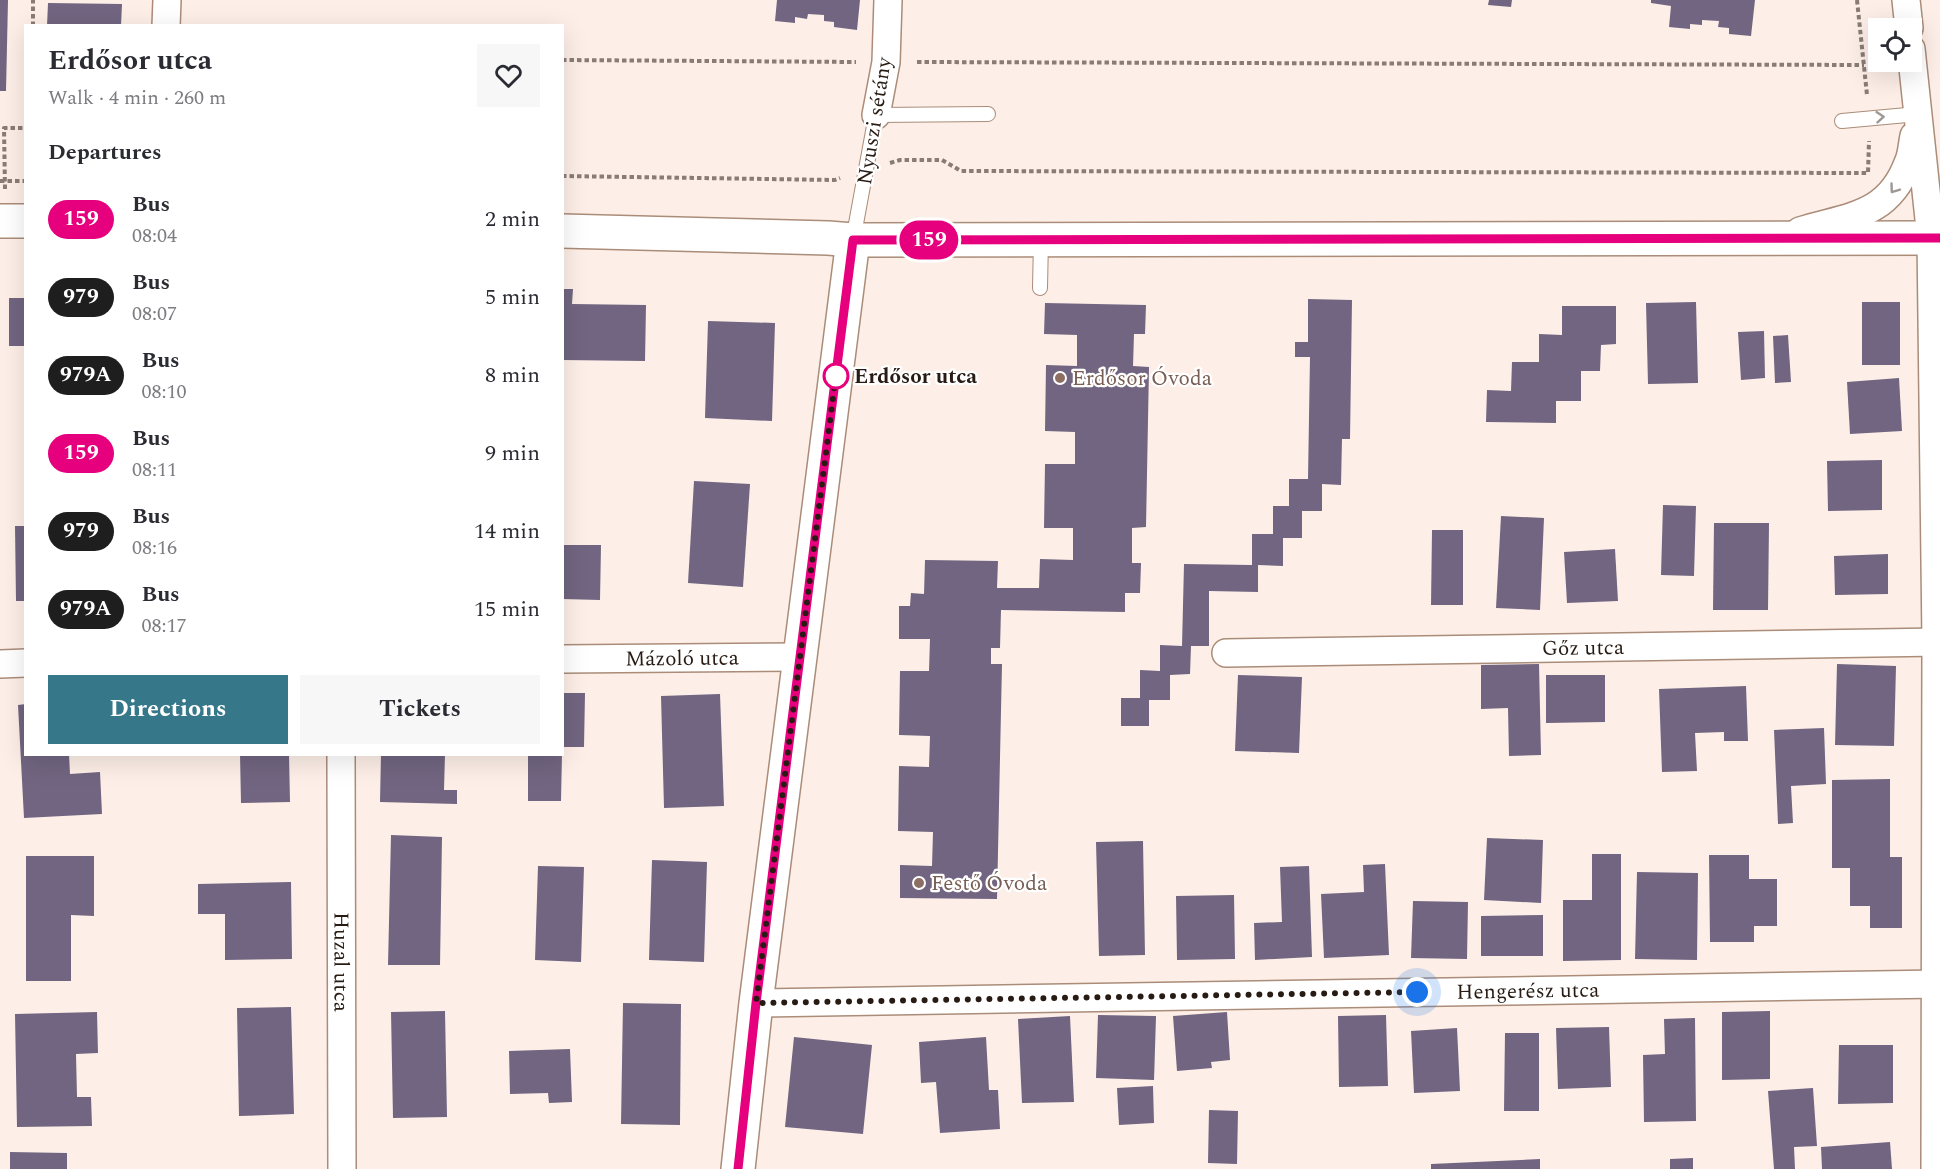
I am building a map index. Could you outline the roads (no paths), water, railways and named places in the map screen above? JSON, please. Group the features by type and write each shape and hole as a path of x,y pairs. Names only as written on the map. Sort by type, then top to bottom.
{"street":[{"path":"166,24 167,0"},
{"name":"Nyuszi sétány","path":"876,115 885,62 888,0"},
{"path":"1906,0 1908,18"},
{"path":"1913,72 1936,238 1938,984 1935,1169"},
{"path":"1780,238 1851,218 1880,205 1894,190 1909,163 1918,114"},
{"path":"564,231 853,240 1936,238"},
{"path":"738,1169 756,1003 853,240"},
{"name":"Gőz utca","path":"1226,653 1938,642"},
{"name":"Mázoló utca","path":"564,659 800,657"},
{"path":"0,664 24,663"},
{"name":"Huzal utca","path":"340,756 342,1169"},
{"name":"Hengerész utca","path":"756,1003 1938,984"}],"lane":[{"path":"876,115 988,114"},
{"path":"1842,121 1918,114"},
{"name":"Nyuszi sétány","path":"853,240 876,115"},
{"path":"1040,288 1041,240"}],"place":[{"name":"Erdősor utca","path":"836,376"},
{"name":"Erdősor Óvoda","path":"1060,378"},
{"name":"Festő Óvoda","path":"919,883"}]}
